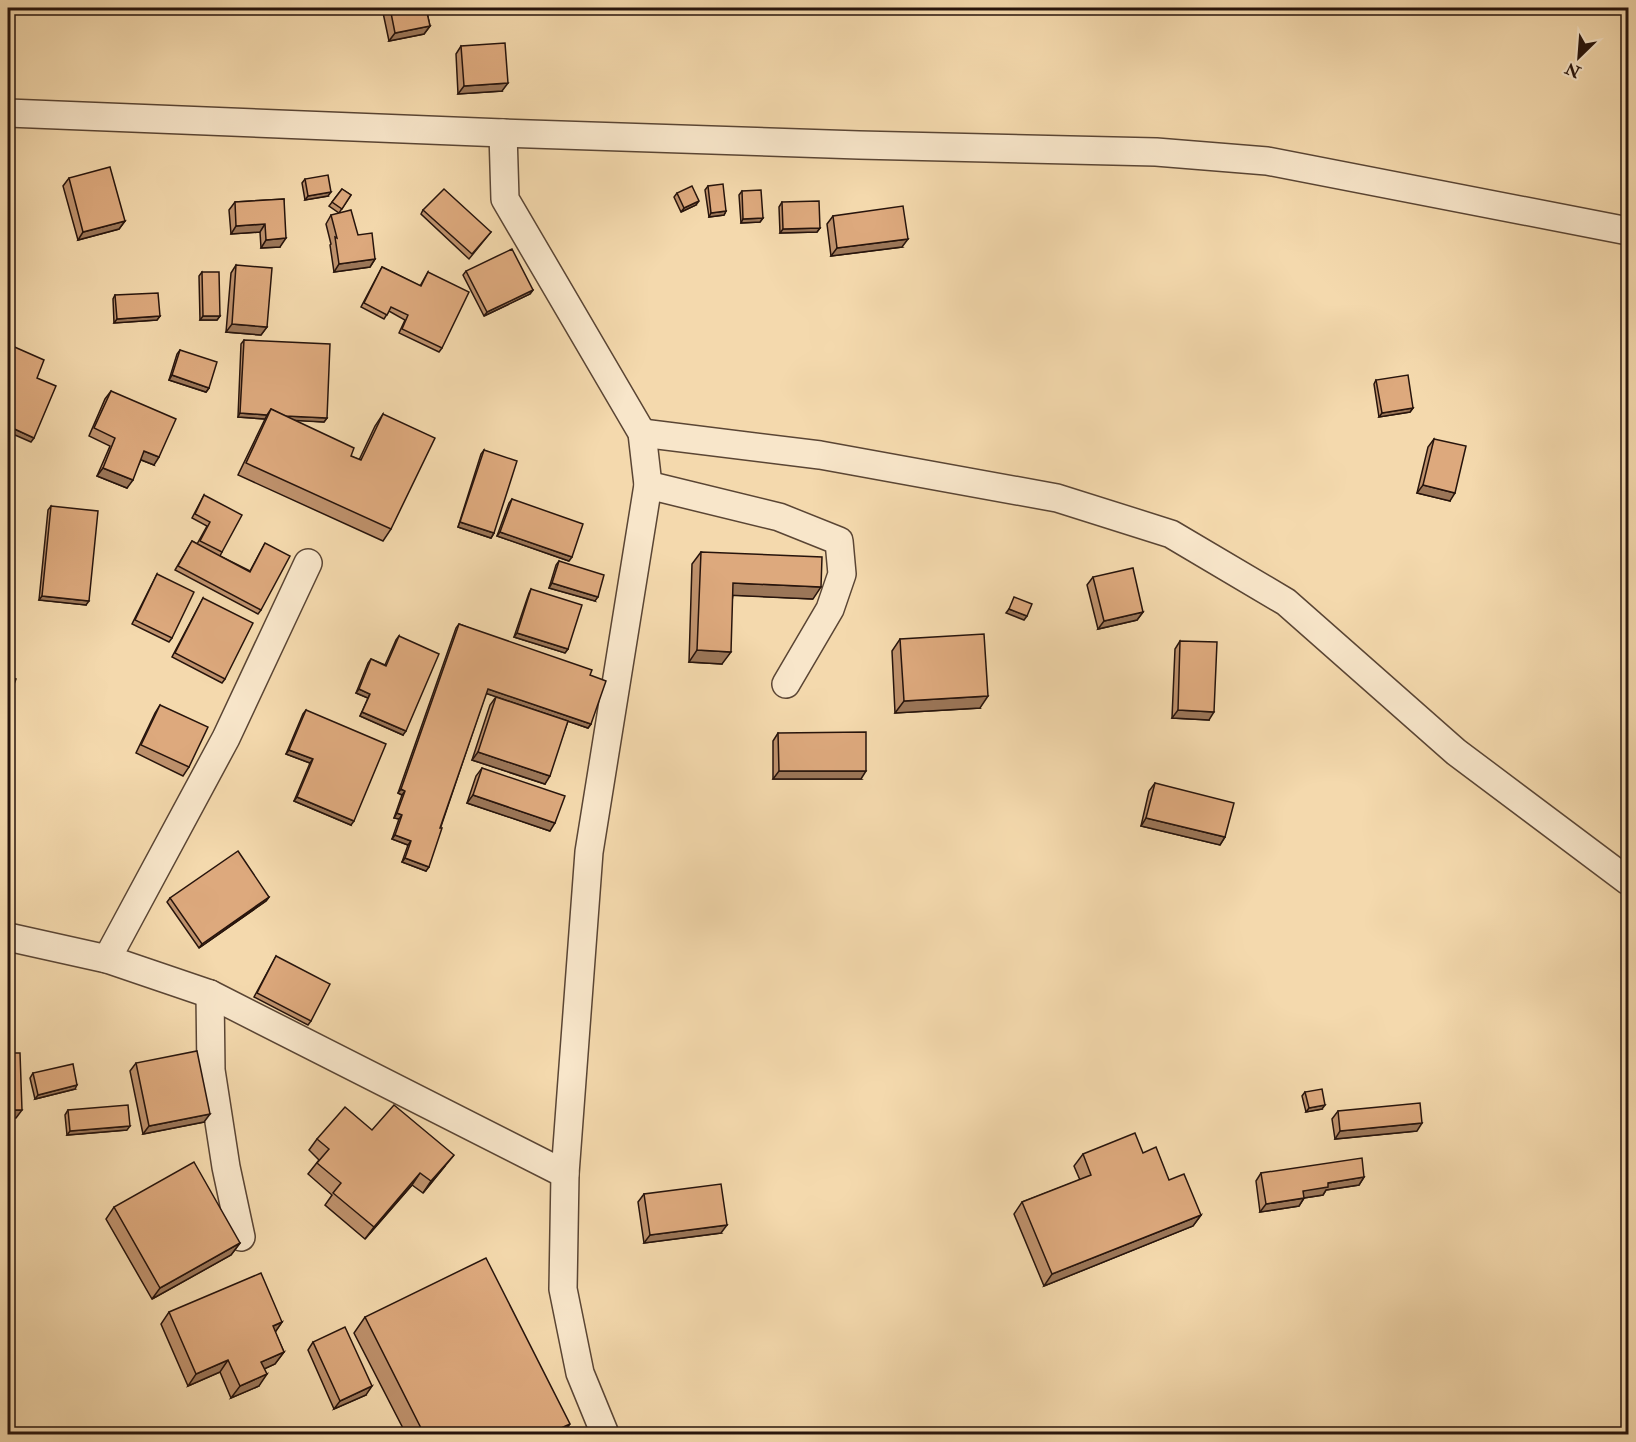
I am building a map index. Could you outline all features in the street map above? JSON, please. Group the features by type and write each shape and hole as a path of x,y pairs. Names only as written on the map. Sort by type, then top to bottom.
{"street":[{"path":"8,113 503,133 1156,152 1267,161 1629,231"},
{"path":"503,133 505,199 642,433 648,485 589,852 565,1174 563,1289 580,1373 605,1434"},
{"path":"642,433 820,455 1058,498 1171,534 1286,602 1456,752 1629,881"},
{"path":"648,485 779,518 839,541 843,574 830,609 786,684"},
{"path":"107,959 226,738 308,563"},
{"path":"8,937 107,959 210,994 565,1174"},
{"path":"210,994 211,1070 226,1167 241,1238"}],"building":[{"path":"390,8 426,8 430,26 395,33"},
{"path":"505,43 508,83 464,86 461,46"},
{"path":"110,167 125,221 83,232 69,178"},
{"path":"328,175 331,192 308,196 305,179"},
{"path":"723,184 726,211 711,213 708,186"},
{"path":"692,186 699,201 684,208 677,193"},
{"path":"342,189 351,195 342,209 332,202"},
{"path":"444,189 491,232 472,254 423,210"},
{"path":"761,190 763,218 743,219 742,191"},
{"path":"284,199 286,238 266,240 265,224 236,226 235,202"},
{"path":"819,201 820,228 783,229 782,202"},
{"path":"903,206 908,239 837,248 833,216"},
{"path":"351,210 358,235 372,233 375,259 339,264 335,237 337,238 331,215"},
{"path":"512,249 533,290 487,312 466,271"},
{"path":"236,265 272,268 267,327 232,324"},
{"path":"382,267 421,286 428,272 469,292 442,348 402,329 408,315 391,307 387,315 364,303"},
{"path":"202,272 219,272 220,316 203,316"},
{"path":"158,293 160,316 117,319 115,295"},
{"path":"244,340 330,344 327,418 285,416 271,409 267,415 240,413"},
{"path":"10,345 44,360 37,378 56,386 34,438 8,426 8,351"},
{"path":"180,350 217,362 209,388 172,375"},
{"path":"1408,375 1413,408 1382,413 1376,380"},
{"path":"111,391 176,419 159,457 144,451 133,480 103,468 115,438 94,428"},
{"path":"271,409 354,448 351,456 361,460 383,414 435,438 391,529 246,463"},
{"path":"1434,439 1466,446 1455,493 1423,485"},
{"path":"484,450 517,461 494,533 460,522"},
{"path":"204,495 242,515 222,552 200,541 210,522 195,514"},
{"path":"512,499 583,524 572,557 500,532"},
{"path":"51,506 98,511 89,601 42,596"},
{"path":"192,541 250,572 265,543 290,556 261,610 178,566"},
{"path":"701,552 822,557 821,587 733,583 731,652 697,650"},
{"path":"559,561 604,575 598,597 552,583"},
{"path":"1133,568 1143,612 1104,621 1093,577"},
{"path":"157,574 194,592 172,638 135,620"},
{"path":"531,589 582,605 568,649 517,633"},
{"path":"1014,597 1032,604 1027,616 1009,609"},
{"path":"203,598 253,623 225,679 175,653"},
{"path":"459,624 592,670 590,675 606,681 591,724 488,689 440,828 442,828 429,867 405,858 411,841 395,835 402,815 397,813 405,791 401,789"},
{"path":"984,634 988,696 904,701 900,639"},
{"path":"399,636 439,654 406,731 362,712 370,694 359,689 371,659 386,666"},
{"path":"1180,641 1217,642 1214,712 1178,710"},
{"path":"8,676 16,679 8,700"},
{"path":"496,697 568,721 550,776 478,752"},
{"path":"160,705 208,727 189,767 141,745"},
{"path":"306,710 386,744 354,821 297,797 313,759 289,750"},
{"path":"866,732 866,771 779,771 778,733"},
{"path":"482,768 565,796 555,823 473,795"},
{"path":"1155,783 1234,803 1225,837 1146,818"},
{"path":"238,851 269,897 202,944 170,898"},
{"path":"276,956 330,984 311,1021 257,993"},
{"path":"197,1051 210,1114 149,1126 136,1063"},
{"path":"8,1053 20,1053 22,1110 8,1110"},
{"path":"73,1064 77,1085 38,1095 33,1073"},
{"path":"1322,1089 1325,1105 1309,1108 1305,1092"},
{"path":"1420,1103 1422,1123 1340,1131 1338,1111"},
{"path":"128,1105 130,1126 70,1131 68,1110"},
{"path":"394,1105 454,1155 431,1181 420,1173 374,1227 333,1193 341,1183 317,1163 329,1149 317,1139 345,1107 372,1130"},
{"path":"1135,1133 1143,1153 1156,1147 1169,1180 1184,1174 1201,1215 1052,1274 1022,1202 1091,1175 1083,1154"},
{"path":"1362,1158 1364,1177 1328,1183 1328,1187 1303,1191 1304,1198 1266,1204 1261,1173"},
{"path":"194,1162 240,1243 160,1288 114,1207"},
{"path":"721,1184 727,1225 650,1235 644,1194"},
{"path":"486,1258 570,1424 548,1434 424,1434 365,1317"},
{"path":"261,1273 282,1322 273,1326 284,1352 261,1362 267,1374 240,1386 228,1360 196,1374 169,1312"},
{"path":"345,1327 372,1386 340,1401 313,1342"}]}
